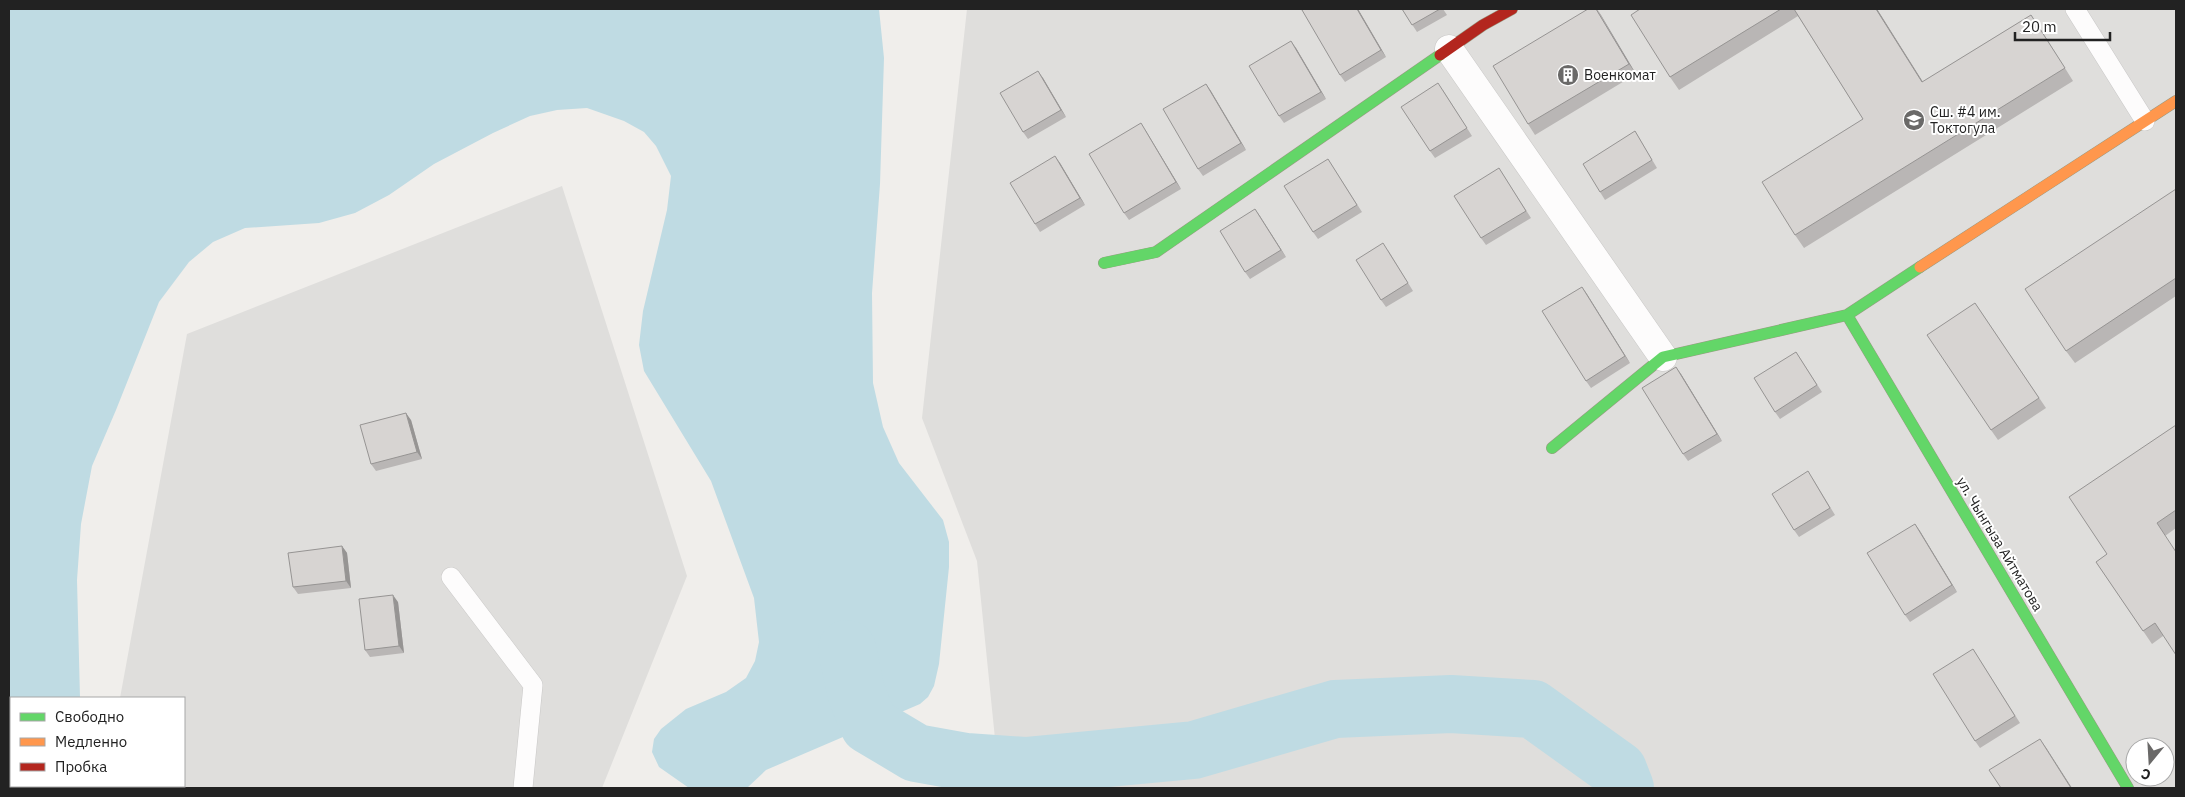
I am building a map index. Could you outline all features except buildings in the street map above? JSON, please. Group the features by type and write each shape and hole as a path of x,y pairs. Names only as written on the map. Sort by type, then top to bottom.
{"street":[{"path":"1104,264 1156,252 1235,200 1483,25 1512,9"},
{"path":"1449,49 1663,358"},
{"path":"1552,448 1663,358 1847,314 2176,101"},
{"name":"ул. Чынгыза Айтматова","path":"1847,314 2128,788"}],"lane":[{"path":"2075,9 2145,121"},
{"path":"451,577 532,685 523,788"}],"shaded area":[{"path":"967,9 2176,9 2176,788 1000,788 977,561 922,418"},
{"path":"562,186 687,576 602,788 104,788 185,787 185,697 120,697 187,334"}],"water":[{"path":"9,9 879,9 884,58 880,184 872,293 873,383 883,427 899,463 943,520 949,542 949,567 939,664 934,686 928,697 920,704 766,770 747,788 689,788 659,767 652,752 654,739 661,729 686,709 726,692 746,678 755,661 759,642 754,598 711,481 644,371 639,345 643,311 667,210 671,176 656,146 644,132 624,121 587,108 557,110 530,116 493,133 434,164 389,195 355,213 319,223 245,228 213,242 189,262 159,302 92,466 81,524 77,580 80,697 10,697 10,787 78,788 9,788"}],"waterway":[{"path":"847,649 856,692 869,725 916,753 966,762 1025,766 1194,750 1335,709 1451,704 1533,709 1618,770 1625,788"}],"traffic: fast":[{"path":"1104,263 1156,252 1440,55"},
{"path":"1552,448 1663,357 1847,315 1920,267"},
{"path":"1847,315 2128,788"}],"traffic: slow":[{"path":"1920,267 2176,101"}],"traffic: jam":[{"path":"1440,55 1483,25 1512,9"}],"place":[{"name":"Военкомат","path":"1568,75"},
{"name":"Сш. #4 им. Токтогула","path":"1914,120"}]}
